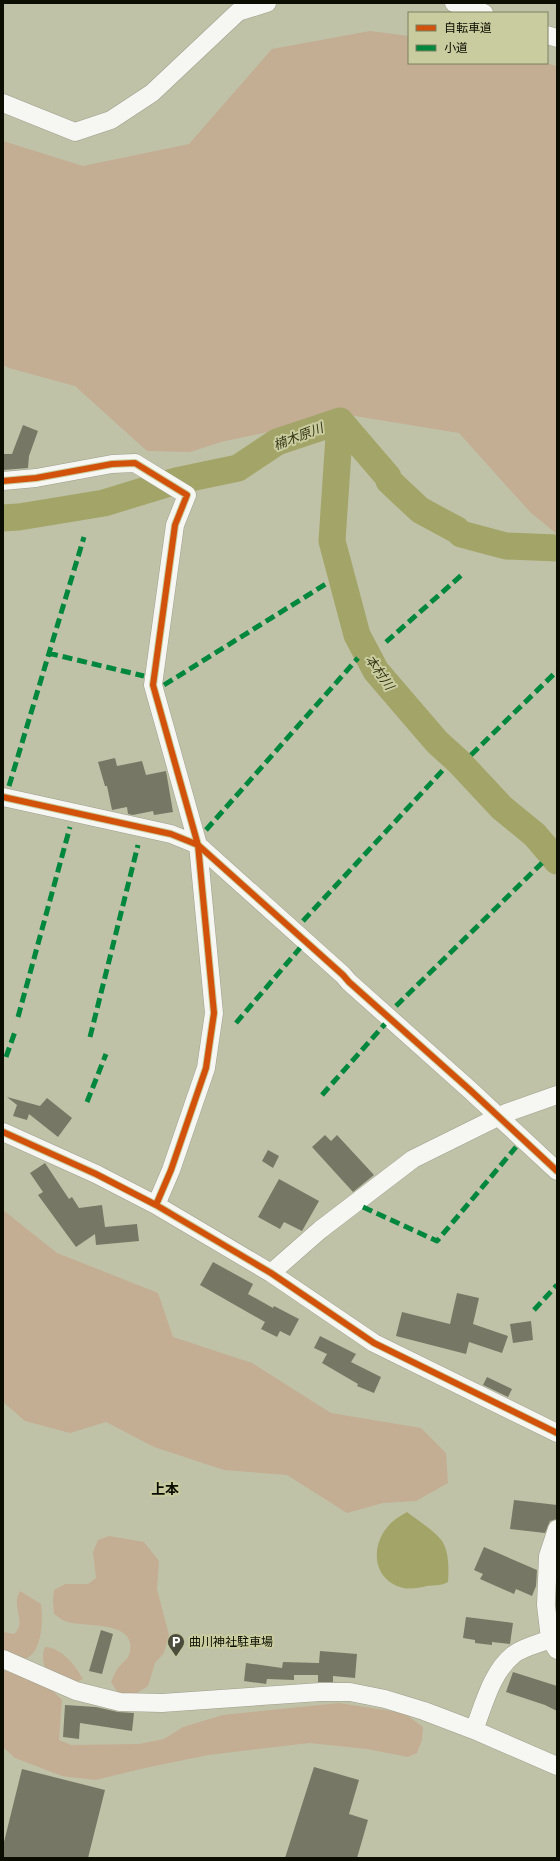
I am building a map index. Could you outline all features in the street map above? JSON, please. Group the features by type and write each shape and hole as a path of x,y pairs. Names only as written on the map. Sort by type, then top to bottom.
{"street":[{"path":"3,103 75,132 111,120 152,93 238,12 267,3"},
{"path":"454,3 481,12"},
{"path":"3,481 36,478 112,464 135,463 187,495 175,525 153,685 198,845 214,1013 206,1068 171,1170 156,1205"},
{"path":"3,797 170,834 198,845 557,1171"},
{"path":"271,1273 320,1230 413,1159 498,1116 557,1095"},
{"path":"3,1132 96,1174 156,1205 271,1273 374,1343 557,1433"},
{"path":"474,1730 486,1696 501,1668 514,1654 553,1645 546,1605 548,1556 557,1529"},
{"path":"3,1659 76,1691 120,1702 162,1703 320,1692 350,1692 398,1703 474,1730 557,1766"}],"shaded area":[{"path":"370,31 408,36 408,64 548,64 557,66 557,534 530,512 459,433 349,415 221,442 190,452 147,451 75,386 3,365 3,141 83,166 189,144 272,49"},
{"path":"3,1210 57,1253 158,1293 173,1337 252,1363 331,1413 421,1428 446,1453 448,1483 416,1501 383,1503 347,1513 287,1475 224,1470 154,1447 106,1422 70,1433 25,1421 3,1402"},
{"path":"407,1512 442,1541 447,1555 448,1582 440,1585 407,1588 400,1587 390,1582 383,1575 377,1558 377,1548 380,1539 392,1522"},
{"path":"109,1536 144,1542 159,1561 157,1589 169,1635 164,1653 155,1663 148,1686 135,1694 118,1693 111,1682 130,1651 130,1641 124,1634 116,1629 65,1621 54,1614 54,1590 65,1584 88,1584 96,1578 93,1552 98,1540"},
{"path":"20,1591 41,1604 42,1626 35,1650 25,1659 20,1660 3,1657 3,1632 14,1634 18,1629 19,1619 17,1597"},
{"path":"45,1647 57,1650 67,1658 83,1679 75,1682 67,1682 60,1680 47,1671 43,1656"},
{"path":"3,1670 48,1686 62,1700 59,1740 71,1745 139,1744 164,1739 183,1727 223,1715 339,1703 404,1713 423,1727 422,1740 417,1753 408,1757 367,1749 309,1743 208,1755 95,1780 62,1776 15,1758 3,1747"}],"building":[{"path":"23,425 38,431 29,456 28,468 3,470 3,454 12,454"},
{"path":"115,758 117,766 142,761 146,775 166,771 173,812 154,815 153,811 133,815 128,814 127,807 112,810 107,786 105,786 98,762"},
{"path":"7,1097 40,1106 47,1098 72,1118 58,1137 29,1114 27,1120 13,1116 17,1105"},
{"path":"325,1135 331,1141 337,1135 374,1175 353,1192 312,1147"},
{"path":"268,1150 279,1156 273,1168 262,1161"},
{"path":"45,1163 69,1199 72,1197 79,1208 102,1205 105,1227 137,1224 139,1241 96,1245 95,1234 76,1247 38,1195 43,1192 30,1173"},
{"path":"279,1179 319,1201 302,1231 284,1222 280,1229 258,1217"},
{"path":"213,1262 253,1284 248,1294 273,1308 274,1306 299,1319 290,1336 280,1331 277,1337 261,1329 265,1322 200,1285"},
{"path":"457,1293 479,1298 473,1324 508,1336 502,1353 469,1342 466,1354 396,1336 402,1312 450,1324"},
{"path":"531,1321 533,1340 513,1343 510,1324"},
{"path":"320,1336 356,1354 351,1362 381,1377 374,1393 357,1386 358,1384 322,1363 327,1354 314,1348"},
{"path":"487,1377 512,1389 508,1397 483,1385"},
{"path":"514,1500 557,1505 557,1519 550,1521 545,1533 510,1529"},
{"path":"484,1547 537,1570 536,1586 532,1596 516,1589 514,1594 480,1579 483,1574 474,1570"},
{"path":"466,1617 513,1623 510,1644 492,1642 492,1645 475,1643 475,1640 463,1638"},
{"path":"101,1630 113,1634 102,1674 89,1671"},
{"path":"320,1651 357,1654 355,1678 333,1676 333,1682 318,1682 318,1675 294,1675 294,1680 267,1679 266,1684 244,1681 246,1663 282,1668 283,1662 319,1663"},
{"path":"513,1672 557,1686 557,1711 545,1705 506,1692"},
{"path":"65,1705 96,1707 118,1712 134,1713 132,1731 80,1723 79,1739 63,1737"},
{"path":"314,1767 359,1780 349,1814 368,1820 357,1858 285,1858"},
{"path":"22,1769 105,1790 88,1858 3,1858 3,1846"}],"waterway":[{"name":"本村川","path":"340,421 332,541 357,635 376,671 437,742 459,762 502,808 535,835 557,861"},
{"name":"楠木原川","path":"340,421 388,477 389,481 420,510 457,530 461,534 506,546 557,548"},
{"name":"楠木原川","path":"3,518 19,517 104,503 176,481 238,468 277,442 340,421"}],"marked path":[{"path":"9,786 84,537"},
{"path":"386,642 464,573"},
{"path":"164,685 329,582"},
{"path":"48,653 144,676"},
{"path":"206,830 358,658"},
{"path":"471,755 557,671"},
{"path":"303,921 443,770"},
{"path":"18,1017 70,827"},
{"path":"90,1037 138,845"},
{"path":"396,1006 542,863"},
{"path":"236,1023 300,948"},
{"path":"322,1095 385,1024"},
{"path":"6,1057 16,1029"},
{"path":"87,1102 106,1054"},
{"path":"363,1207 437,1241 516,1147"},
{"path":"534,1310 557,1285"}],"cycle path":[{"path":"3,481 36,478 112,464 135,463 187,495 175,525 153,685 198,845 214,1013 206,1068 171,1170 156,1205"},
{"path":"3,797 171,834 198,845 470,1090 557,1171"},
{"path":"3,1132 96,1174 156,1205 271,1273 374,1343 557,1433"}],"place":[{"name":"曲川神社駐車場","path":"176,1657"}],"district":[{"name":"上本","path":"165,1489"}]}
